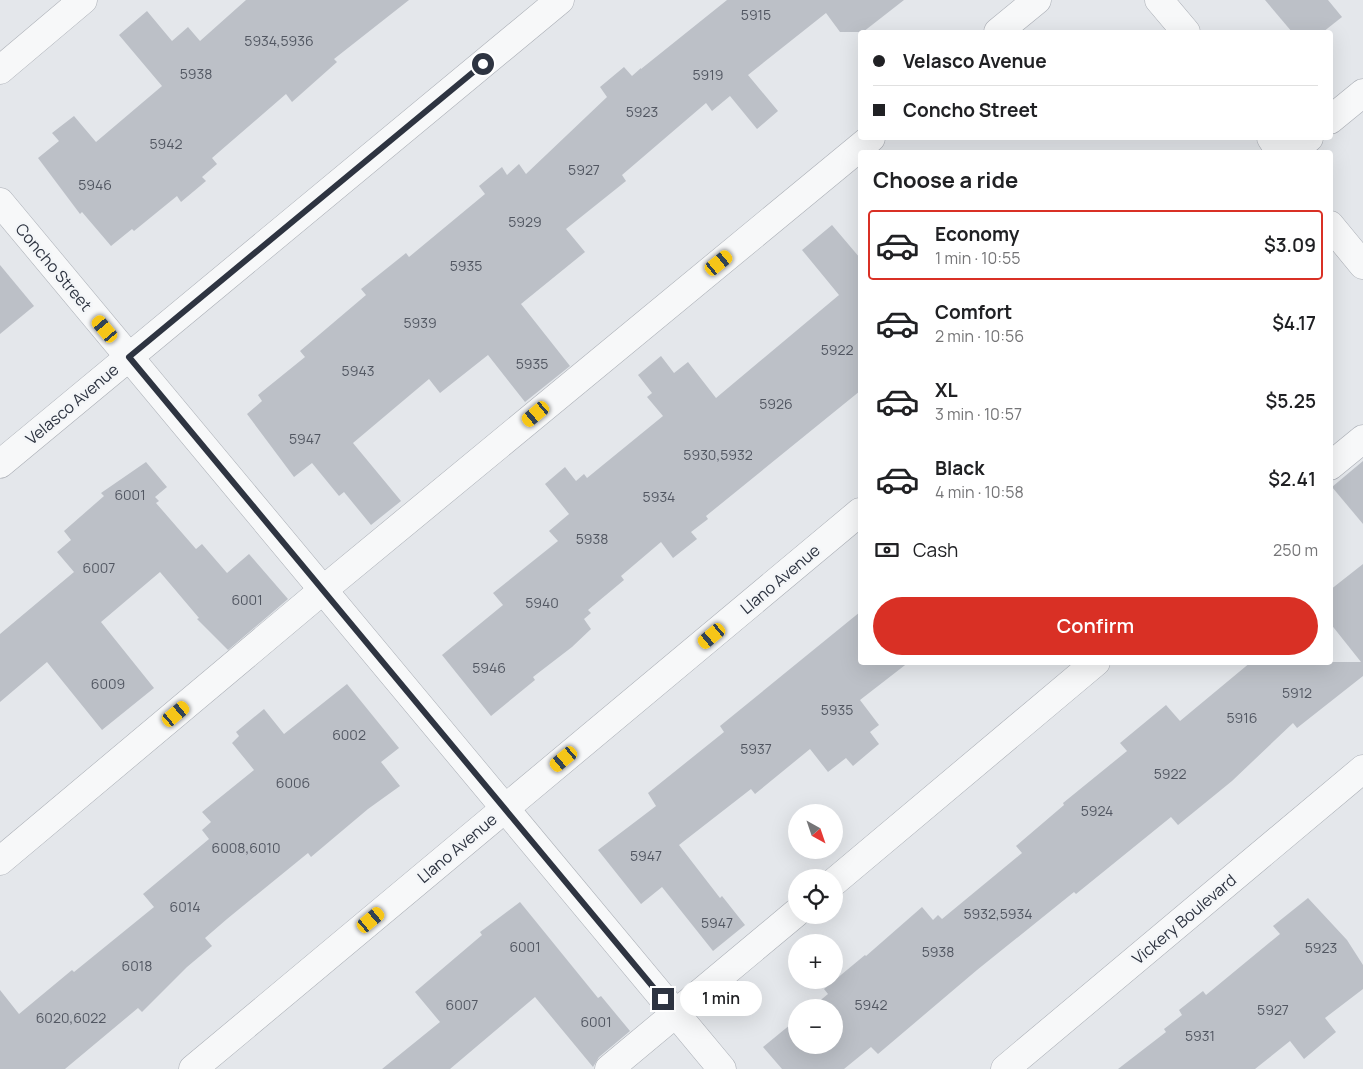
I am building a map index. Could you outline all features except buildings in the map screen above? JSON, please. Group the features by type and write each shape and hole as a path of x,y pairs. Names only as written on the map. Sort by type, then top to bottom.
{"street":[{"path":"0,70 84,0"},
{"name":"Velasco Avenue","path":"0,464 560,0"},
{"path":"1000,30 1037,0"},
{"path":"1159,0 1184,30"},
{"path":"1333,118 1363,93"},
{"path":"0,861 323,590 869,140"},
{"path":"1294,150 1306,140"},
{"name":"Concho Street","path":"0,202 722,1069"},
{"path":"1333,230 1363,265"},
{"path":"1333,464 1363,439"},
{"name":"Llano Avenue","path":"193,1069 858,514"},
{"path":"843,874 1092,665"},
{"name":"Vickery Boulevard","path":"1005,1069 1363,769"},
{"path":"609,1069 788,920"}],"route":[{"path":"483,64 129,357 663,999"}]}
